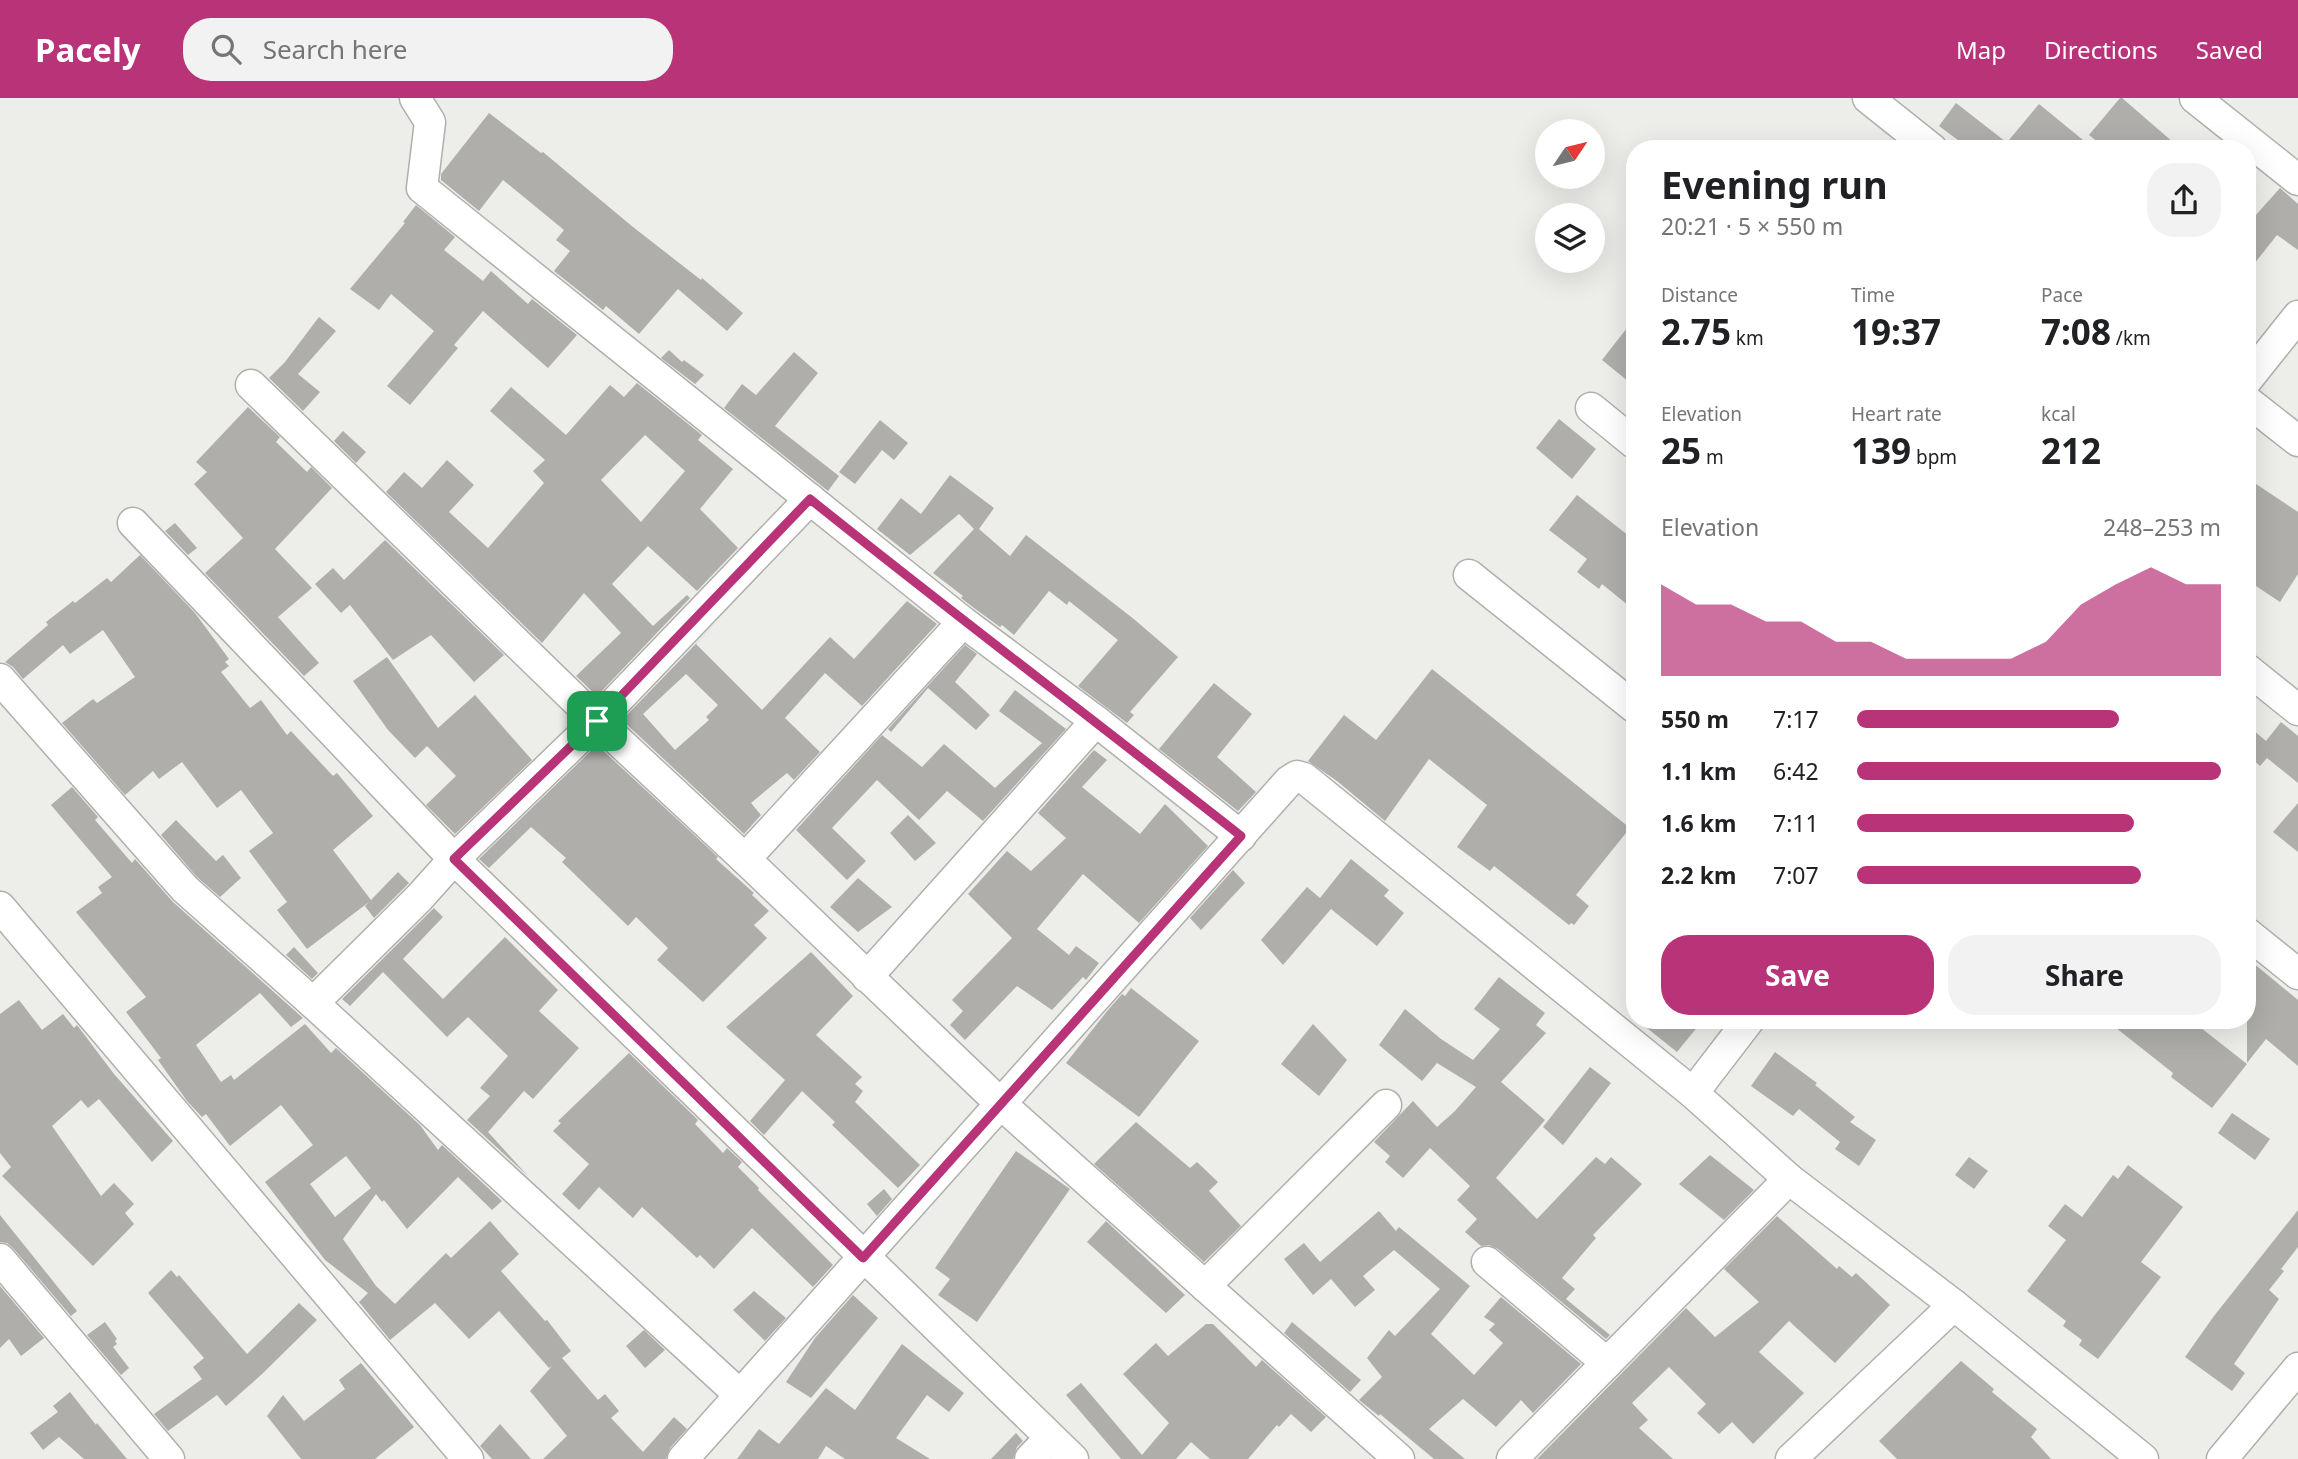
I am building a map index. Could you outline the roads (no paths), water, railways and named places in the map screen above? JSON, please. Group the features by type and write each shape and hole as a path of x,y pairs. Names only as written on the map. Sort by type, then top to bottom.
{"street":[{"path":"415,98 430,122 422,188 963,622 1096,721 1241,836"},
{"path":"1868,98 1921,140"},
{"path":"2195,98 2248,140"},
{"path":"2256,147 2298,180"},
{"path":"2256,369 2298,316"},
{"path":"251,385 597,721 1001,1104 1399,1459"},
{"path":"1591,408 1626,436"},
{"path":"2256,408 2298,442"},
{"path":"313,1003 419,898 454,859 597,721 810,499"},
{"path":"133,523 454,859 863,1258 1040,1449 1073,1459"},
{"path":"1469,575 1626,701"},
{"path":"745,859 963,622"},
{"path":"2256,676 2298,710"},
{"path":"0,680 185,889 740,1395"},
{"path":"867,976 1096,721"},
{"path":"683,1459 1289,781 1297,776 1304,778 1693,1093 1788,1179 1954,1306 2143,1459"},
{"path":"0,907 468,1459"},
{"path":"2256,940 2298,974"},
{"path":"1693,1093 1742,1029"},
{"path":"1205,1286 1386,1105"},
{"path":"1512,1459 1788,1179"},
{"path":"0,1259 169,1459"},
{"path":"1487,1262 1607,1363"},
{"path":"1791,1459 1954,1306"},
{"path":"2222,1459 2298,1368"}]}
